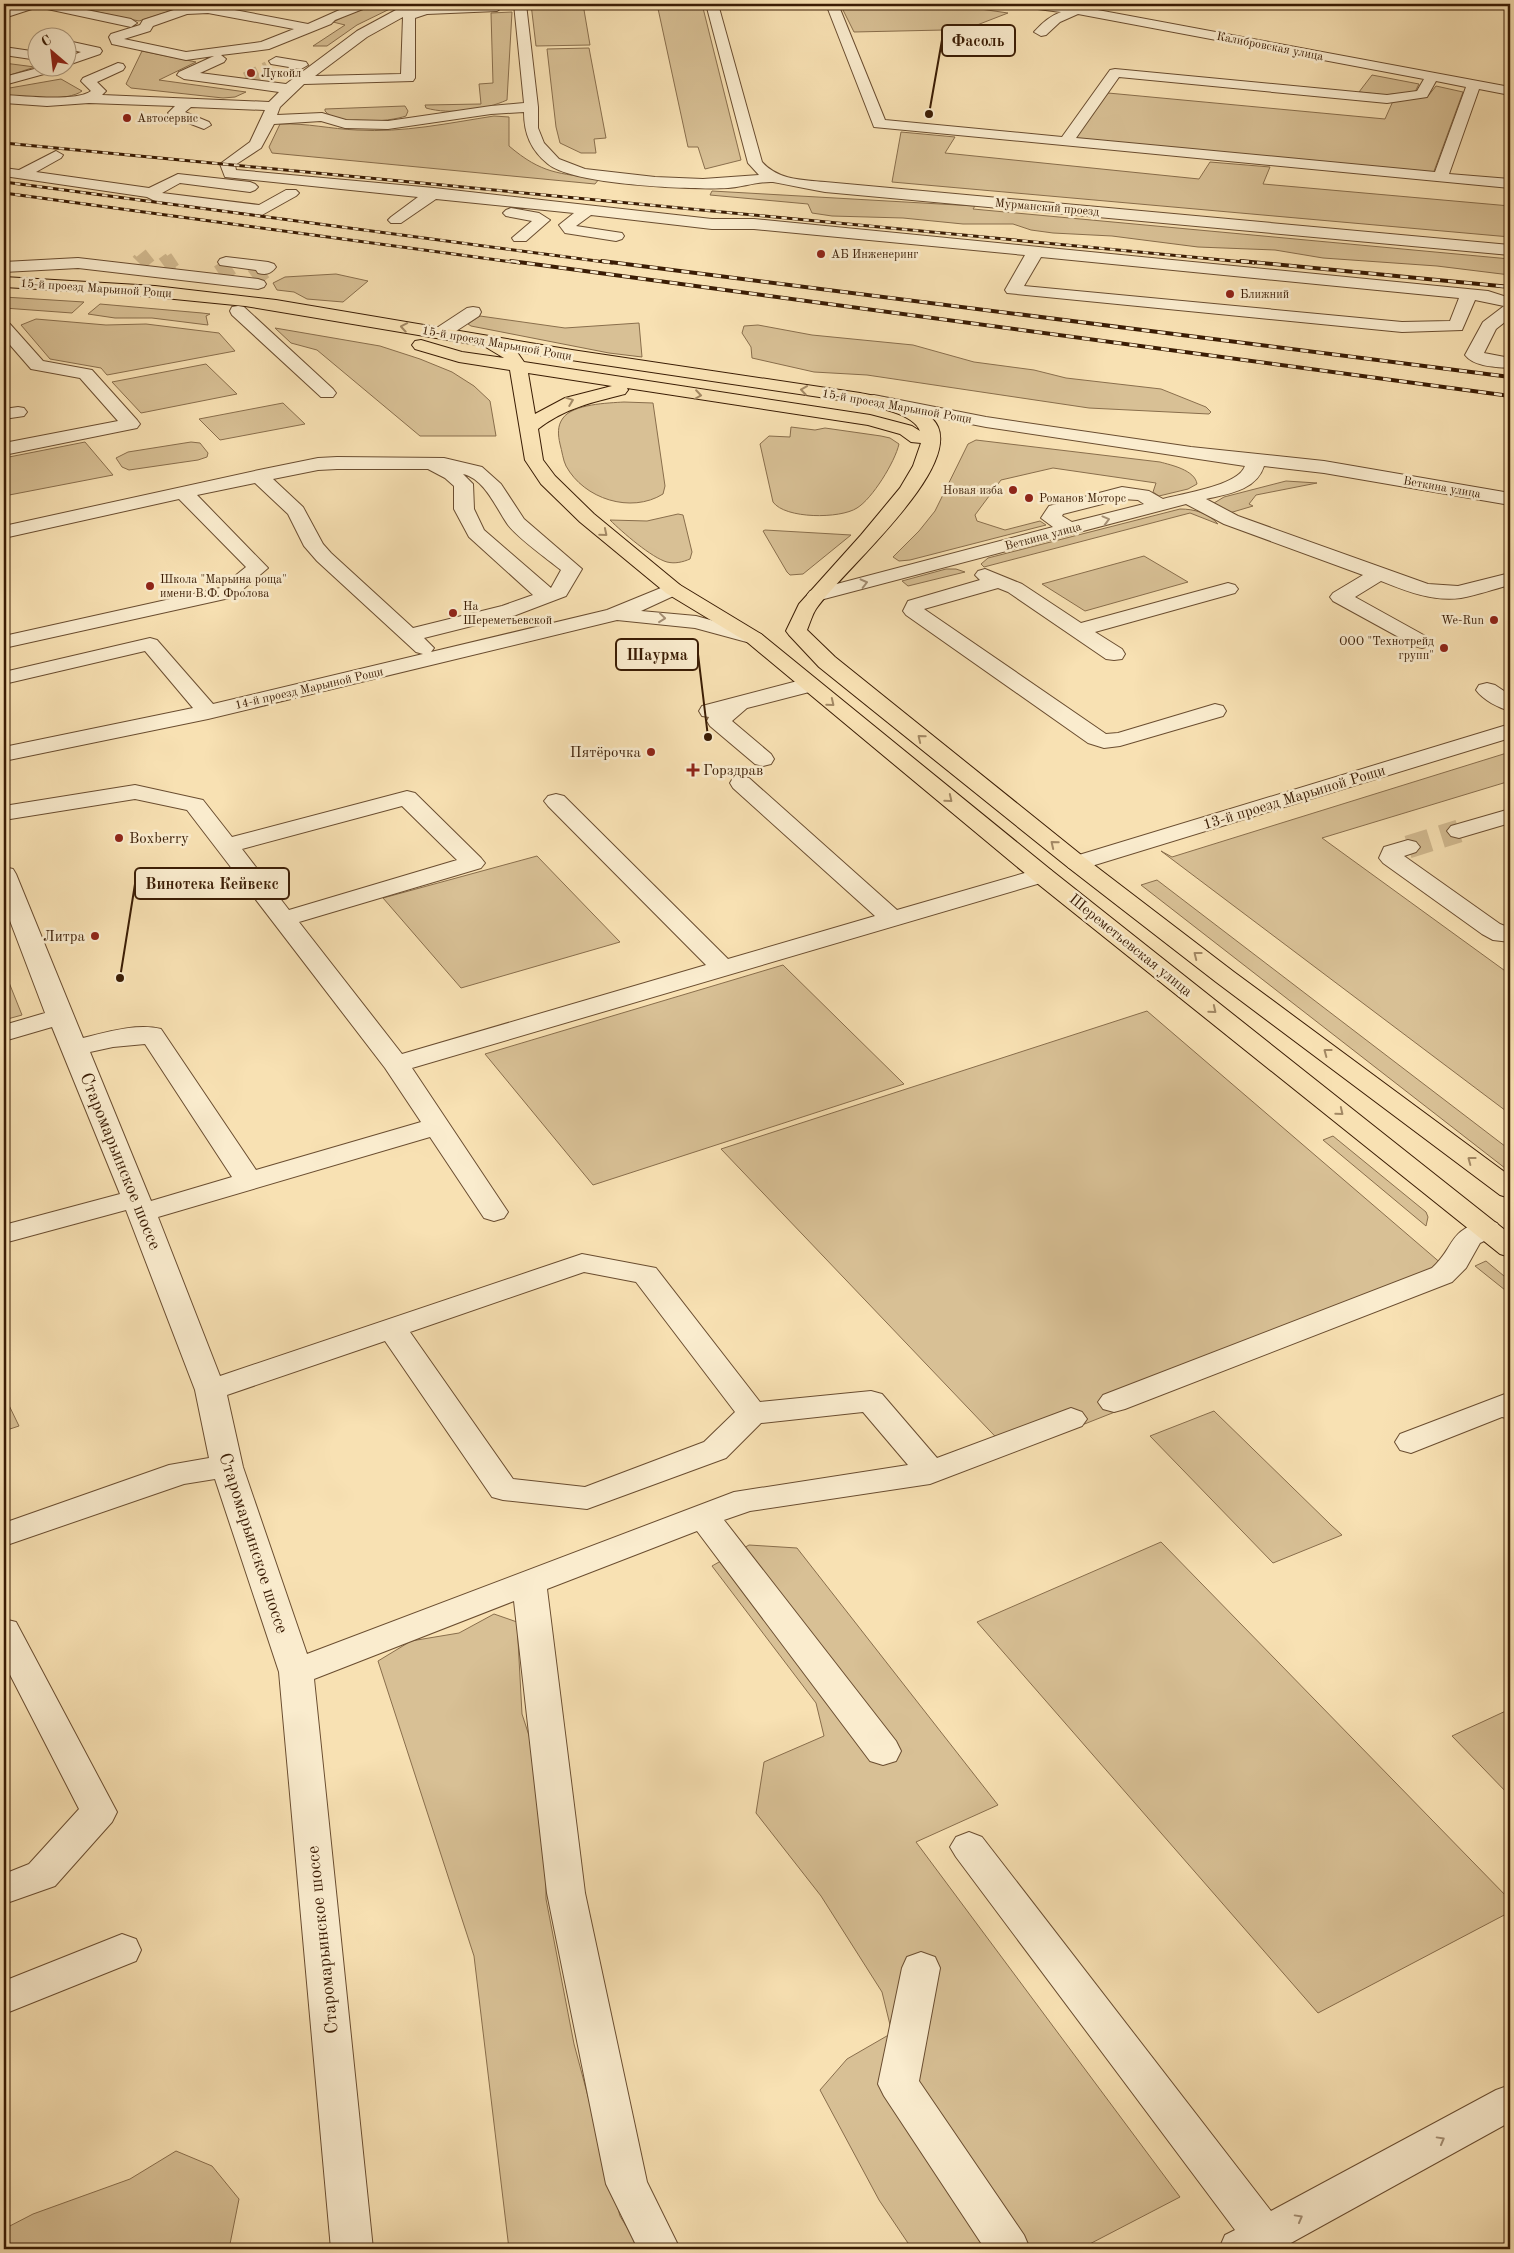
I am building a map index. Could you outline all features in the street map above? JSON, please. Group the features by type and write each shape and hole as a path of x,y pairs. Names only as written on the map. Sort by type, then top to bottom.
{"main road":[{"name":"15-й проезд Марьиной Рощи","path":"4,282 109,288 441,334 628,364 853,396"},
{"name":"15-й проезд Марьиной Рощи","path":"4,292 242,306 372,333 459,357 650,388 834,414"},
{"path":"486,342 499,347 511,356 518,367"},
{"path":"459,357 502,380 522,398 528,387 541,378 555,372 591,365 628,364"},
{"name":"Шереметьевская улица","path":"518,367 534,460 539,470 593,524 673,589 754,638 1042,875 1510,1248"},
{"path":"529,427 555,408 580,398 613,391 650,388"},
{"path":"817,595 895,510 929,452 932,440 929,429 922,420 908,411 853,396"},
{"path":"834,414 891,425 906,430 922,440 929,452"},
{"name":"Шереметьевская улица","path":"817,595 801,618 796,631 827,662 1077,863 1225,977 1510,1189"}],"street":[{"path":"4,14 35,4"},
{"path":"40,4 131,23"},
{"path":"219,4 248,5 330,17 364,4"},
{"path":"221,58 184,76 242,81 264,86 290,68 340,50 362,34 416,4"},
{"path":"520,4 531,108 531,128 538,144 549,158 566,168 606,176 722,185 739,184 774,177"},
{"name":"Мурманский проезд","path":"712,4 755,163 763,172 774,177 794,183 825,187 1510,250"},
{"path":"832,4 879,124 1510,184"},
{"name":"Калибровская улица","path":"1030,4 1083,7 1510,91"},
{"path":"264,86 290,68 408,78 409,16 424,10 497,7"},
{"path":"1041,32 1055,19 1083,7"},
{"path":"309,28 208,9 186,10 148,23 145,28 116,37 118,41 186,56 264,46 326,22 330,17"},
{"path":"78,57 122,42"},
{"path":"274,42 302,46"},
{"path":"78,47 95,51"},
{"path":"4,51 28,55"},
{"path":"89,99 99,91 88,81 118,67"},
{"path":"290,68 256,145 227,164 230,174 438,194 712,224 754,224 1488,296 1510,295"},
{"path":"1066,142 1115,73 1387,99 1422,94 1432,76"},
{"path":"4,80 28,75"},
{"path":"1440,178 1474,84"},
{"path":"4,99 47,102 89,99 190,102 271,113 322,117 345,124 388,125 491,110 531,108"},
{"path":"190,102 175,113 204,125"},
{"path":"22,174 56,156"},
{"path":"4,172 151,193 157,197 262,210 309,182"},
{"path":"151,193 178,178 290,193"},
{"path":"396,220 438,194"},
{"path":"438,194 474,209 534,216 542,220 520,238"},
{"path":"588,210 567,226 571,230 616,236"},
{"path":"4,267 32,264 107,250"},
{"path":"1036,251 1013,290 1402,328 1456,326 1469,294"},
{"path":"32,264 78,263 233,271 246,294 242,306 327,393"},
{"path":"1488,296 1510,303"},
{"path":"1510,310 1489,326 1474,355 1486,360 1510,363"},
{"path":"441,334 473,312"},
{"path":"4,328 37,365 86,374 131,424 4,449"},
{"name":"15-й проезд Марьиной Рощи","path":"853,396 914,406 986,422"},
{"name":"15-й проезд Марьиной Рощи","path":"834,414 986,422"},
{"name":"Веткина улица","path":"986,422 1191,453 1324,467 1510,499"},
{"name":"Веткина улица","path":"817,595 1189,498 1244,481 1251,475 1255,460"},
{"path":"429,463 452,474 463,484 464,509 476,533 546,596"},
{"path":"4,532 318,464 429,463 444,464 475,471 494,488 517,523 572,569 560,592 509,611 409,635"},
{"path":"259,476 296,510 307,535 319,551 435,659"},
{"path":"4,642 227,593 258,568 183,492"},
{"path":"1189,498 1232,520 1422,589 1440,593 1459,592 1510,579"},
{"path":"958,559 985,575 1015,588 1114,654"},
{"path":"1379,574 1340,597 1422,642"},
{"path":"1001,582 915,605 913,611 1096,738 1104,741 1120,739 1215,711"},
{"name":"14-й проезд Марьиной Рощи","path":"4,754 208,712 614,615 673,589"},
{"path":"1079,630 1228,589"},
{"name":"14-й проезд Марьиной Рощи","path":"614,615 696,622 754,638"},
{"path":"4,678 150,644 208,712"},
{"path":"710,711 810,685"},
{"path":"1486,690 1510,704"},
{"path":"741,703 718,720 763,759"},
{"name":"13-й проезд Марьиной Рощи","path":"1077,863 1510,731"},
{"path":"741,783 893,919"},
{"path":"4,813 135,792 195,805 396,1064 494,1212"},
{"path":"227,846 407,798 472,864 284,919"},
{"path":"556,800 724,969"},
{"path":"1459,831 1510,816"},
{"path":"1408,846 1392,852 1391,858 1491,929 1502,935 1510,935"},
{"path":"396,1064 1042,875"},
{"name":"Старомарьинское шоссе","path":"4,876 60,1017 75,1048 139,1205 210,1390 228,1467 296,1672 352,2249"},
{"path":"4,1033 60,1017"},
{"path":"75,1048 112,1039 152,1035 248,1180"},
{"path":"4,1234 248,1180 437,1126"},
{"path":"1114,1402 1442,1275 1456,1262 1461,1248 1470,1237 1487,1229"},
{"path":"210,1390 582,1263 646,1275 752,1413"},
{"path":"392,1328 503,1489 587,1498 715,1450 752,1413 871,1401 919,1457 930,1473"},
{"path":"1411,1442 1505,1404 1510,1409"},
{"path":"296,1672 745,1500 930,1473 1071,1419"},
{"path":"4,1535 180,1473 228,1467"},
{"path":"703,1516 884,1751"},
{"path":"529,1582 566,1894 627,2184 659,2249"},
{"path":"4,1631 99,1812 42,1875 4,1889"},
{"path":"969,1847 1253,2243 1510,2102"},
{"path":"4,1998 122,1950"},
{"path":"921,1968 898,2084 1009,2249"}],"shaded area":[{"path":"61,4 192,4 139,21"},
{"path":"370,4 400,4 357,25 327,46 313,46 345,25 333,22"},
{"path":"531,4 583,4 590,45 536,46"},
{"path":"657,4 702,4 741,160 705,169 698,147 688,147"},
{"path":"840,4 946,4 1008,13 959,32 944,30 854,32"},
{"path":"512,12 507,100 478,109 446,111 426,108 425,105 481,104 479,84 493,83 491,13"},
{"path":"589,48 606,138 594,139 596,153 581,153 560,143 556,127 547,49"},
{"path":"142,51 196,62 159,80 246,92 235,97 223,98 131,88 126,84"},
{"path":"4,63 28,66 28,69 4,77"},
{"path":"1372,75 1419,84 1415,92 1385,95 1359,92"},
{"path":"61,79 82,91 67,97 44,99 4,95 4,89"},
{"path":"1436,86 1463,92 1433,174 1072,139 1108,93 1385,119 1393,101 1428,96"},
{"path":"405,106 408,111 406,116 376,121 340,119 331,116 325,111 325,109"},
{"path":"494,116 509,117 509,146 531,162 551,171 599,179 595,184 272,153 269,147 280,124 374,131 426,127"},
{"path":"901,132 955,137 945,153 1199,179 1210,162 1270,167 1263,184 1510,206 1510,237 892,182"},
{"path":"712,191 975,206 973,209 1510,259 1510,275 1437,266 1323,258 1275,250 1198,247 1112,236 1053,233 1031,230 1013,224 963,224 903,218 832,216 812,213 808,204 710,195"},
{"path":"336,274 368,281 343,302 307,299 294,292 277,290 273,283 285,277"},
{"path":"4,297 84,302 72,313 4,308"},
{"path":"100,304 210,314 206,316 208,325 152,318 115,318 88,314"},
{"path":"480,316 565,328 639,323 642,357 609,353 468,324"},
{"path":"36,319 106,325 146,324 219,333 235,351 107,375 101,368 50,359 21,325"},
{"path":"758,325 812,335 913,345 974,362 1034,370 1066,378 1161,389 1206,407 1211,412 1209,414 1089,408 867,375 814,372 752,358 751,347 742,333 744,326"},
{"path":"275,328 380,346 452,372 474,386 490,401 496,436 420,436 317,350 291,343"},
{"path":"206,364 237,394 141,413 112,382"},
{"path":"624,402 653,403 665,486 663,494 637,503 609,500 596,495 584,487 566,466 558,431 563,418 574,410 591,405"},
{"path":"283,403 305,424 220,440 199,419"},
{"path":"791,427 815,430 825,428 881,436 890,438 899,444 897,452 882,479 869,497 857,508 838,514 813,516 800,514 779,508 773,502 760,444 769,436 790,437"},
{"path":"976,440 1160,462 1187,472 1192,475 1197,484 1188,489 1159,496 1153,492 1156,483 1053,468 1001,480 975,515 977,521 1005,530 1040,521 1046,525 910,560 899,561 893,557 919,531 935,511 968,444"},
{"path":"85,442 113,475 4,496 4,458"},
{"path":"191,442 200,443 208,453 207,457 129,470 122,467 116,458 128,452"},
{"path":"1286,481 1317,483 1256,495 1249,504 1253,506 1226,514 1214,507 1214,503 1224,497"},
{"path":"1180,509 1201,512 1218,524 1190,513 984,567 981,564 988,558"},
{"path":"678,514 683,515 692,552 690,559 676,563 661,560 653,555 629,538 610,520 647,521"},
{"path":"763,531 851,535 803,574 790,575"},
{"path":"1144,556 1188,582 1085,611 1042,584"},
{"path":"946,569 956,569 965,572 908,586 902,581"},
{"path":"1510,752 1510,781 1322,838 1508,973 1510,972 1510,1114 1161,851 1172,857"},
{"path":"537,856 620,942 461,988 383,898"},
{"path":"1157,880 1510,1150 1510,1172 1141,885"},
{"path":"783,965 904,1084 593,1185 485,1054"},
{"path":"4,970 22,1015 4,1020"},
{"path":"1147,1011 1457,1277 1011,1453 721,1149"},
{"path":"1333,1136 1426,1212 1428,1217 1426,1226 1323,1140"},
{"path":"1486,1261 1510,1281 1510,1294 1475,1266"},
{"path":"4,1395 19,1426 4,1431"},
{"path":"1214,1411 1342,1535 1273,1563 1150,1436"},
{"path":"1161,1542 1510,1900 1510,1912 1318,2013 977,1622"},
{"path":"749,1545 797,1548 998,1805 916,1842 1180,2197 1080,2249 912,2249 879,2200 820,2090 847,2059 892,2033 882,1992 821,1896 756,1813 764,1762 824,1736 816,1703 712,1566"},
{"path":"494,1614 517,1622 522,1714 546,1788 546,1899 574,2044 620,2216 640,2249 509,2249 474,1956 378,1661 411,1641 459,1633"},
{"path":"1510,1709 1510,1796 1452,1736"},
{"path":"176,2151 212,2166 239,2199 230,2244 223,2249 4,2249 4,2229 33,2214 130,2179"}],"tunnel":[{"path":"246,79 268,68"},
{"path":"140,263 150,255"},
{"path":"169,263 175,259"},
{"path":"164,266 171,261"},
{"path":"219,274 231,266"},
{"path":"253,278 264,270"},
{"path":"1408,847 1459,831"}],"railway":[{"path":"4,143 1254,263"},
{"path":"4,182 612,263"},
{"path":"4,193 520,263"},
{"path":"511,261 1510,396"},
{"path":"602,261 1510,377"},
{"path":"1241,261 1510,287"}],"place":[{"name":"Лукойл","path":"251,73"},
{"name":"Фасоль","path":"929,114"},
{"name":"Автосервис","path":"127,118"},
{"name":"АБ Инженеринг","path":"821,254"},
{"name":"Ближний","path":"1230,294"},
{"name":"Новая изба","path":"1013,490"},
{"name":"Романов Моторс","path":"1029,498"},
{"name":"Школа \"Марьина роща\" имени В.Ф. Фролова","path":"150,586"},
{"name":"На Шереметьевской","path":"453,613"},
{"name":"We-Run","path":"1494,620"},
{"name":"ООО \"Технотрейд групп\"","path":"1444,648"},
{"name":"Шаурма","path":"708,737"},
{"name":"Пятёрочка","path":"651,752"},
{"name":"Горздрав","path":"693,770"},
{"name":"Boxberry","path":"119,838"},
{"name":"Литра","path":"95,936"},
{"name":"Винотека Кейвекс","path":"120,978"}]}
